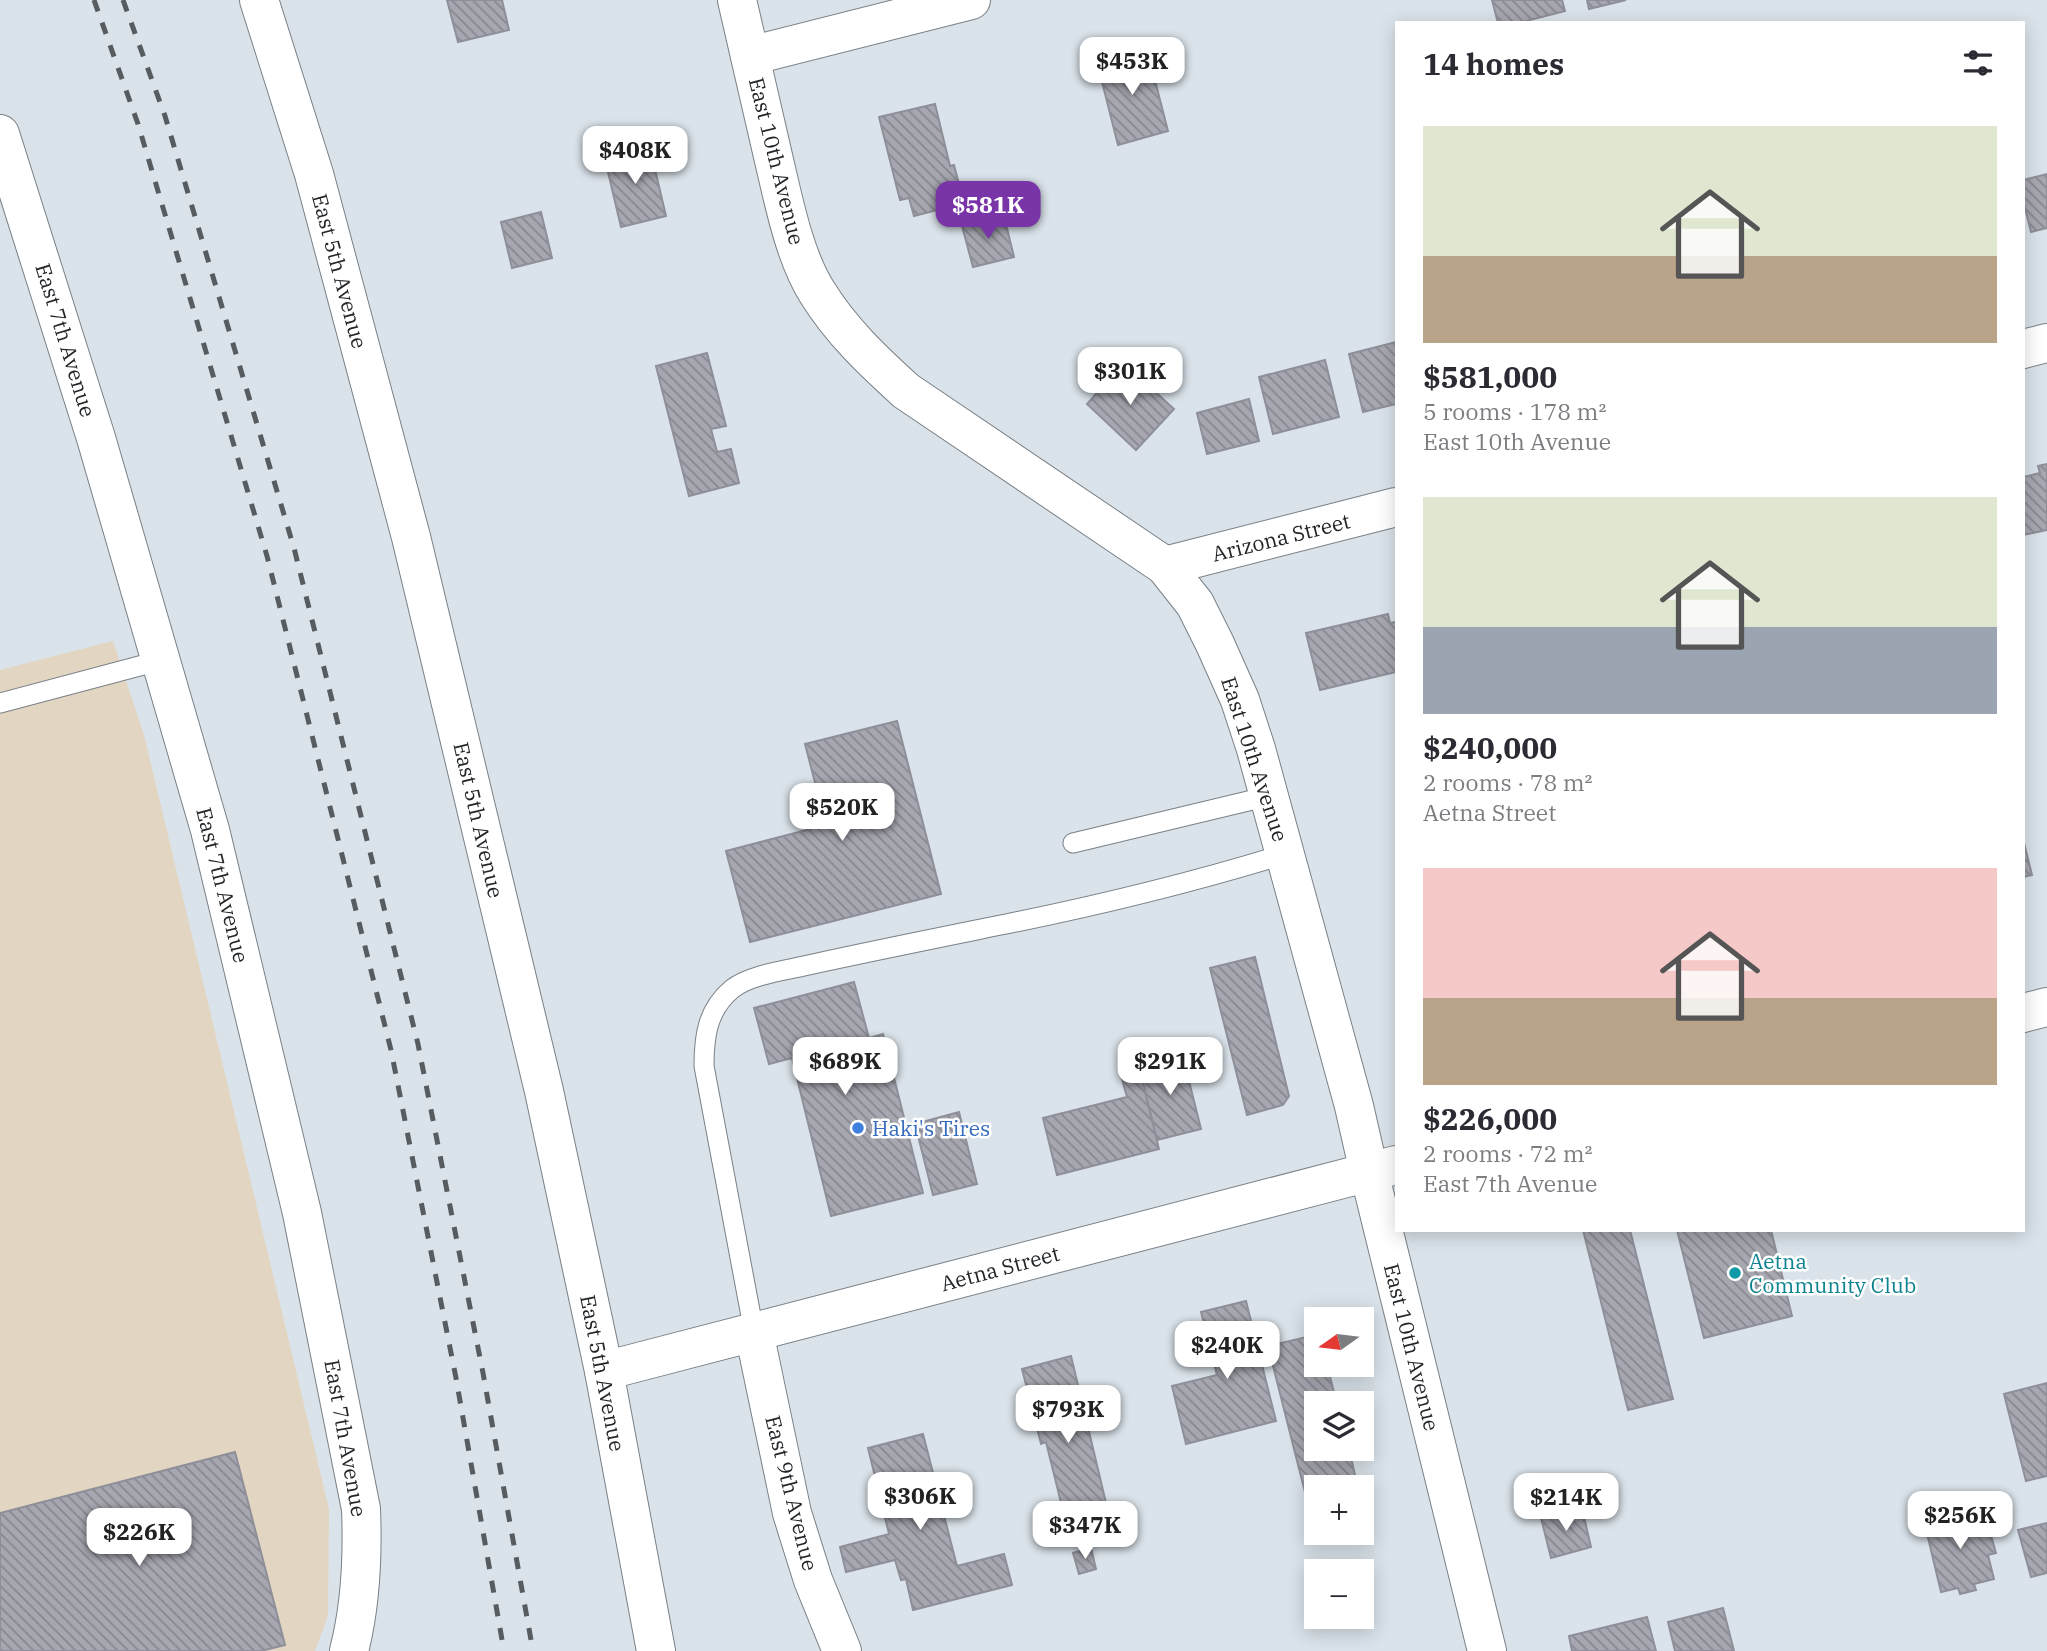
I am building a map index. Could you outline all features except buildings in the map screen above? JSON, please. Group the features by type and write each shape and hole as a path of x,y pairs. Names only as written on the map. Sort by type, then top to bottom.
{"street":[{"name":"East 5th Avenue","path":"259,0 314,174 411,537 544,1091 604,1371 656,1651"},
{"name":"East 10th Avenue","path":"737,0 784,204 798,248 816,290 841,326 871,360 906,391 1165,566 1195,604 1240,700 1383,1168 1395,1224"},
{"path":"750,56 971,0"},
{"name":"East 7th Avenue","path":"0,134 96,438 210,830 302,1213 362,1509 360,1601 349,1651"},
{"path":"2025,348 2047,343"},
{"name":"Arizona Street","path":"1165,566 1395,507"},
{"path":"2025,1012 2047,1007"},
{"name":"Aetna Street","path":"604,1371 1383,1168"},
{"name":"East 10th Avenue","path":"1397,1232 1487,1651"},
{"name":"East 9th Avenue","path":"754,1332 792,1513 813,1580 842,1651"}],"lane":[{"path":"0,703 162,660"},
{"path":"1073,843 1269,796"},
{"path":"754,1332 704,1066 704,1037 713,1012 732,989 758,977 1021,921 1228,871 1285,854"}],"shaded area":[{"path":"113,641 144,735 329,1509 328,1616 315,1651 0,1651 0,670"}],"railway":[{"path":"94,0 138,124 267,556 391,1050 456,1378 504,1651"},
{"path":"123,0 165,116 294,548 418,1044 483,1373 533,1651"}],"place":[{"name":"Haki's Tires","path":"858,1128"},
{"name":"Aetna Community Club","path":"1735,1273"}]}
